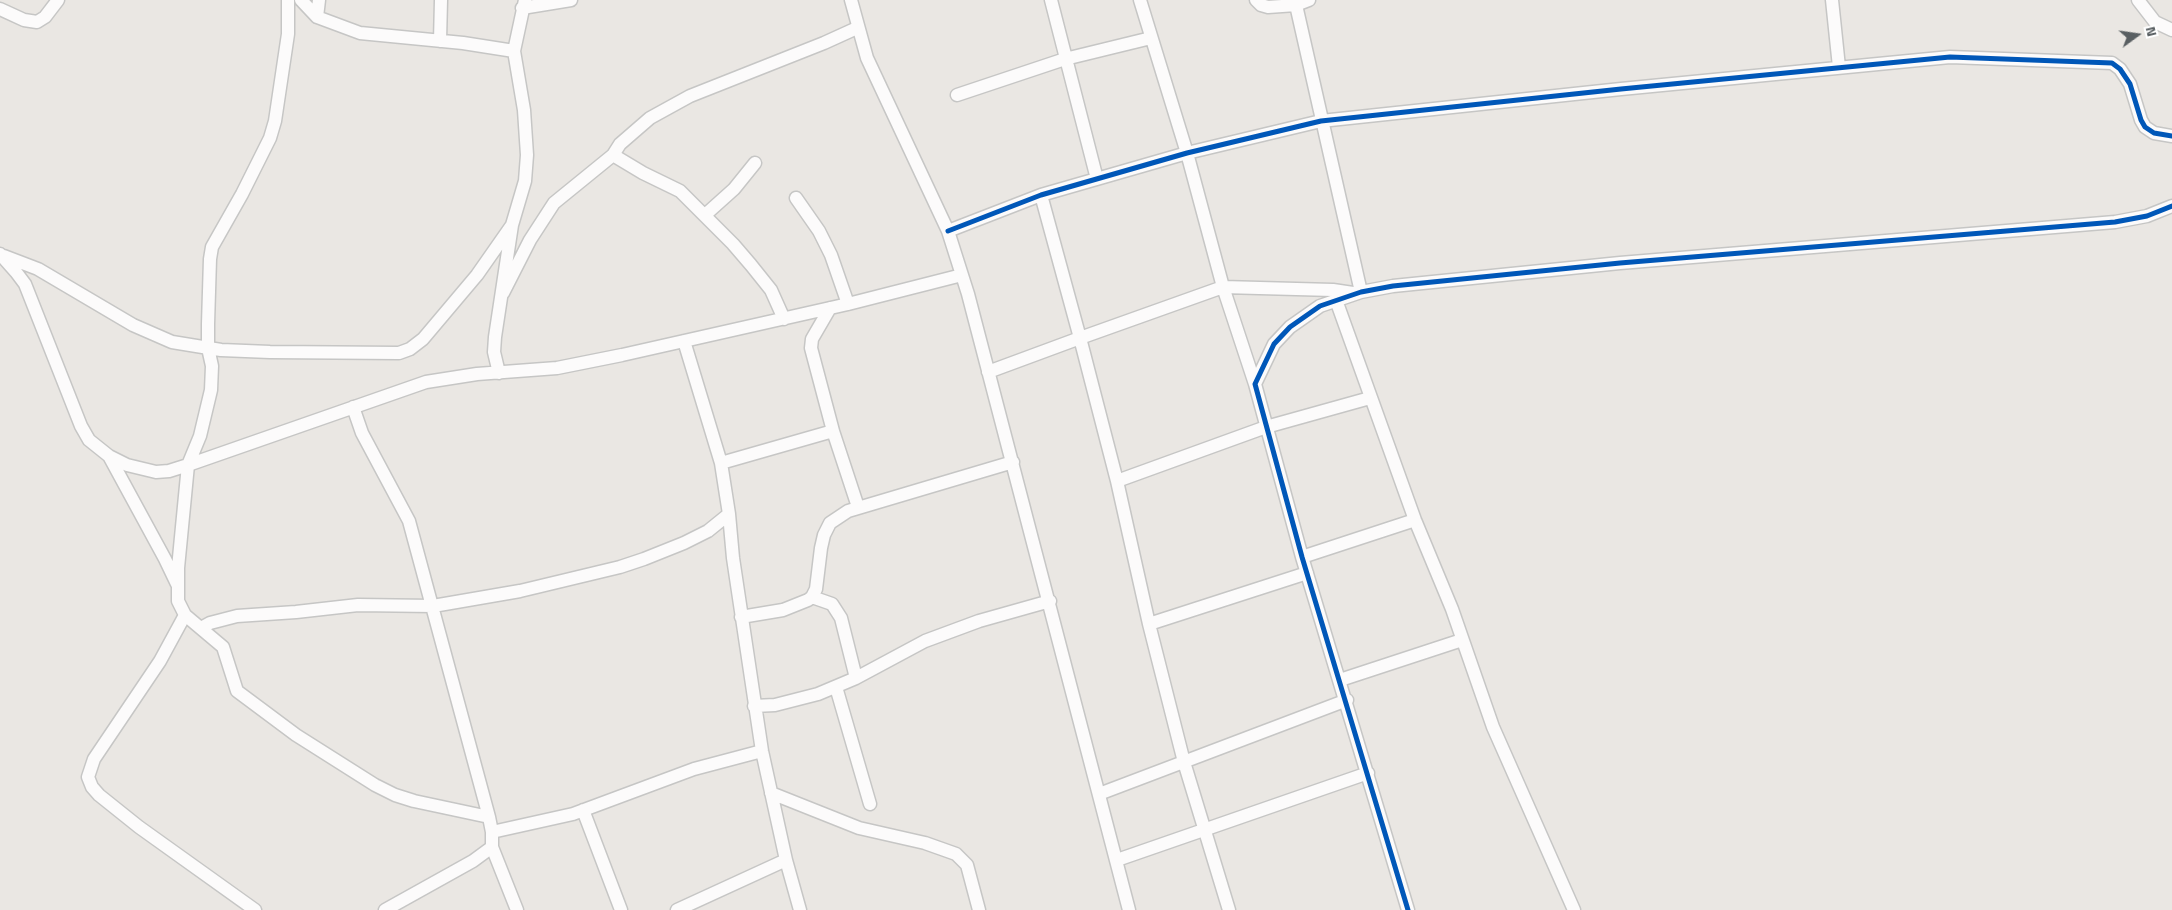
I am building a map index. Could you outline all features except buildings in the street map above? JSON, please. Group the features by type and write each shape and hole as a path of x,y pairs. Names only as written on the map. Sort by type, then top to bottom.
{"street":[{"path":"0,9 24,20 37,22 45,17 58,0"},
{"path":"288,0 288,34 275,121 270,138 242,194 212,247 210,259 208,348 212,366 208,410 188,465 178,601 185,615 223,647 233,679 241,694 337,762 375,785 414,802 489,816"},
{"path":"300,0 317,17 360,33 514,51"},
{"path":"317,17 319,0"},
{"path":"440,41 441,0"},
{"path":"499,373 494,352 512,225 525,182 524,110 514,51 523,4 571,0"},
{"path":"851,0 867,58 948,231 962,275 1050,601 1130,910"},
{"path":"1051,0 1097,179"},
{"path":"1140,0 1187,152 1223,287 1255,384 1302,557 1347,700 1408,910"},
{"path":"1256,0 1261,5 1268,7 1303,2 1321,121 1358,293"},
{"path":"1832,0 1839,67"},
{"path":"2138,0 2155,22 2172,30"},
{"path":"503,293 530,240 554,203 613,155 620,144 639,127 666,108 690,96 858,28"},
{"path":"957,95 1065,59 1151,38"},
{"path":"948,231 1041,195 1187,152 1321,121 1839,67 1959,57 2014,58 2061,63 2107,62 2115,65 2125,75 2141,120 2145,126 2154,132 2172,136"},
{"path":"613,155 644,174 676,187 733,244 771,290 784,319"},
{"path":"705,215 734,189 755,163"},
{"path":"1041,195 1117,481 1149,624 1184,762 1228,910"},
{"path":"796,198 819,231 831,256 848,304"},
{"path":"1255,384 1274,344 1290,326 1320,306 1358,293 1440,280 1620,263 2115,222 2147,216 2172,206"},
{"path":"1,255 38,269 133,325 172,342 208,348 270,352 384,354 405,352 423,339 477,275 512,225"},
{"path":"1,255 24,284 81,426 89,440 109,456 133,467 156,472 169,471 188,465 426,382 477,374 557,368 684,342 962,275"},
{"path":"988,372 1223,287 1333,290 1358,293"},
{"path":"1336,300 1370,398 1493,727 1574,910"},
{"path":"830,308 811,343 833,431 858,507"},
{"path":"684,342 721,463 729,514 732,558 754,706 786,860 800,910"},
{"path":"1117,481 1266,427 1370,398"},
{"path":"353,407 369,446 409,521 489,816 492,847 517,910"},
{"path":"721,463 833,431"},
{"path":"109,456 165,559 178,587"},
{"path":"741,617 784,610 812,597 816,589 820,548 830,523 848,511 1013,462"},
{"path":"201,628 210,623 237,616 358,605 433,606 491,597 620,567 684,543 708,531 729,514"},
{"path":"1302,557 1415,520"},
{"path":"1149,624 1307,574"},
{"path":"812,597 832,604 841,618 856,678"},
{"path":"754,706 792,701 836,687 925,641 979,620 1050,601"},
{"path":"185,615 160,661 94,759 88,777 92,787 99,795 139,827 254,910"},
{"path":"1340,680 1462,640"},
{"path":"836,687 870,804"},
{"path":"1100,794 1347,700"},
{"path":"492,832 583,810 694,769 762,751"},
{"path":"1117,860 1368,773"},
{"path":"771,793 859,828 925,843 956,854 967,865 979,910"},
{"path":"583,810 621,910"},
{"path":"385,910 473,860 492,847"},
{"path":"676,910 786,860"}],"cycle path":[{"path":"948,231 1041,195 1187,153 1321,121 1950,57 2112,63 2120,69 2130,84 2145,127 2154,133 2172,136"},
{"path":"1408,910 1302,557 1255,384 1274,344 1290,327 1320,306 1361,292 1393,286 1620,263 2115,222 2147,216 2172,206"}]}
